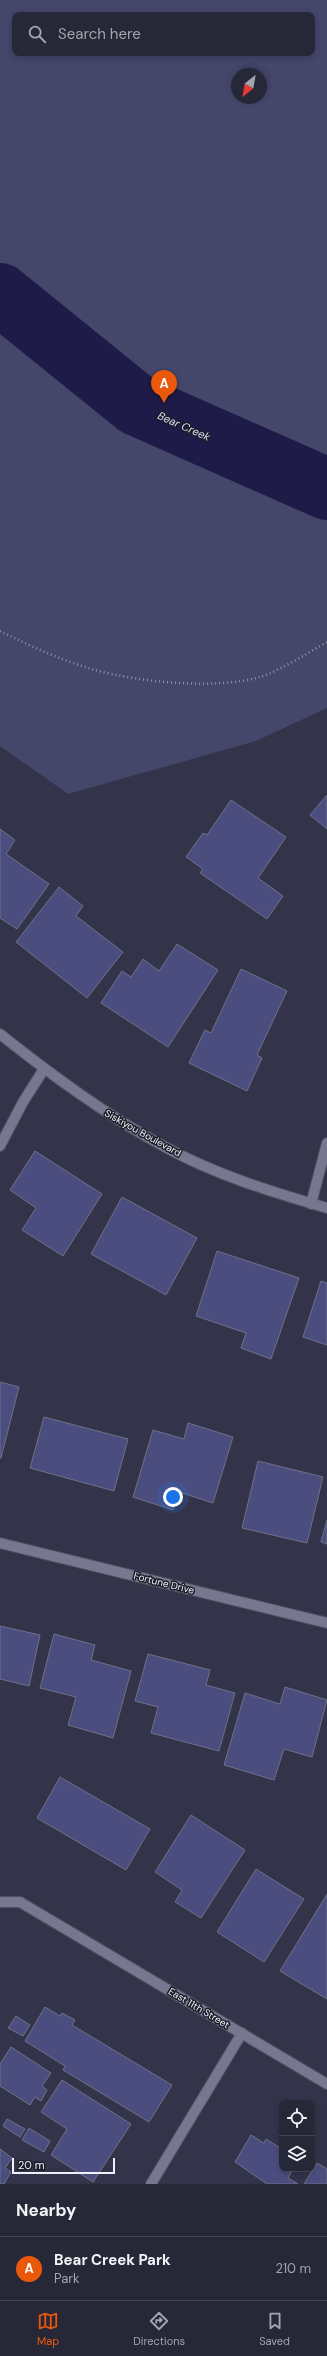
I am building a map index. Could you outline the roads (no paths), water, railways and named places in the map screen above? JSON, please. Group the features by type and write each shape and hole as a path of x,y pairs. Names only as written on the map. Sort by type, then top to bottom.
{"street":[{"name":"Siskiyou Boulevard","path":"0,1034 44,1069 101,1110 166,1148 243,1182 327,1208"},
{"path":"0,1146 23,1102 44,1069"},
{"path":"311,1204 327,1143"},
{"name":"Fortune Drive","path":"0,1543 327,1623"},
{"name":"East 11th Street","path":"0,1902 20,1902 327,2084"},
{"path":"152,2184 242,2033"}],"waterway":[{"name":"Bear Creek","path":"0,294 137,405 327,489"}],"place":[{"name":"Bear Creek Park","path":"164,403"}]}
